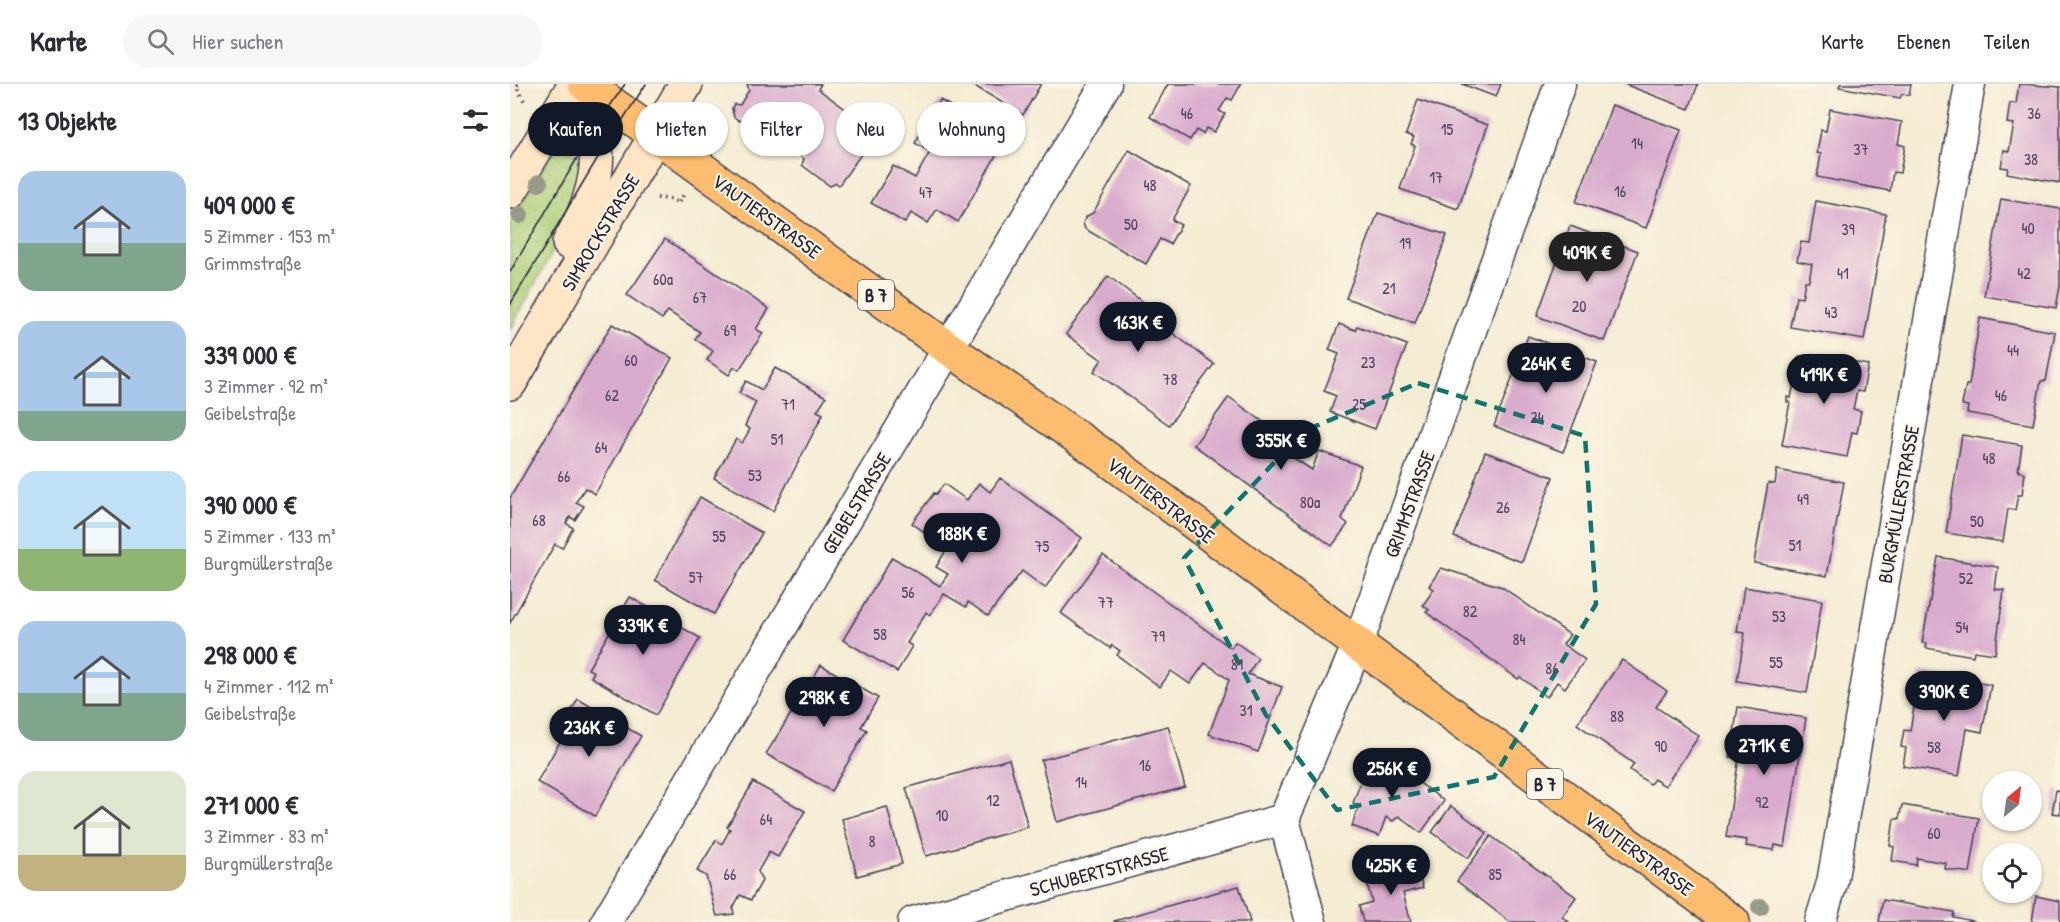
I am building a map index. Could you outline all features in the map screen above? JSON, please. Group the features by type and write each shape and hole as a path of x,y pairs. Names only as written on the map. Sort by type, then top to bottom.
{"main road":[{"path":"510,192 575,84"},
{"name":"SIMROCKSTRASSE","path":"511,381 522,323 581,223 594,190 597,144 590,108 580,84"},
{"name":"VAUTIERSTRASSE","path":"585,84 635,119"},
{"name":"SIMROCKSTRASSE","path":"676,102 686,84"},
{"name":"SIMROCKSTRASSE","path":"511,381 645,156"},
{"name":"VAUTIERSTRASSE","path":"686,156 948,348 1097,452 1733,922"}],"street":[{"name":"GEIBELSTRASSE","path":"606,922 1106,84"},
{"name":"GRIMMSTRASSE","path":"1284,819 1357,646 1560,84"},
{"name":"BURGMÜLLERSTRASSE","path":"1820,922 1834,871 1970,84"},
{"name":"SCHUBERTSTRASSE","path":"913,922 1284,819"},
{"path":"1284,819 1311,922"}],"highlighted area":[{"path":"1418,383 1585,436 1596,604 1494,777 1337,810 1266,715 1184,558 1304,431"}],"green space":[{"path":"551,156 577,156 588,170 574,212 510,330 510,224"}],"building":[{"path":"747,84 821,84 818,89 836,102 836,156 860,156 839,185 836,183 830,186 802,165 804,159 800,156 824,156 824,102 742,102 749,90"},
{"path":"971,84 1041,84 1026,110 1026,102 1001,102"},
{"path":"1168,84 1241,84 1232,100 1227,98 1219,111 1225,114 1214,132 1206,128 1203,134 1196,130 1190,140 1150,117"},
{"path":"1462,84 1501,84 1496,97"},
{"path":"1624,84 1698,84 1689,109"},
{"path":"1840,84 1911,84 1909,95 1902,94 1900,98 1839,87"},
{"path":"2019,84 2060,87 2060,183 2007,173 2008,168 2001,167 2004,150 2009,151 2014,124 2007,123 2010,103 2016,104"},
{"path":"1418,100 1488,125 1458,209 1400,189 1415,146 1411,144 1414,137 1406,134"},
{"path":"734,104 740,105 740,121 734,117 732,108"},
{"path":"1612,105 1681,130 1646,228 1576,202"},
{"path":"1830,109 1902,122 1898,144 1905,146 1900,173 1893,172 1890,191 1817,177 1821,154 1817,153 1821,130 1826,131"},
{"path":"1129,150 1191,186 1172,220 1181,225 1170,244 1160,239 1146,264 1085,229 1083,223 1087,216 1093,213"},
{"path":"928,156 996,156 958,222 937,209 928,223 911,213 905,223 871,203 893,166 915,178"},
{"path":"2001,199 2060,209 2060,286 2056,308 1984,296"},
{"path":"1816,201 1886,214 1864,340 1790,327 1796,297 1802,298 1805,281 1809,281 1812,264 1797,261 1801,242 1809,243"},
{"path":"1378,213 1447,235 1415,323 1346,298"},
{"path":"1570,226 1638,251 1604,341 1537,316"},
{"path":"665,239 769,309 756,329 763,333 739,370 734,367 729,375 707,360 713,351 695,339 700,332 668,311 662,319 627,295"},
{"path":"1108,276 1144,303 1136,314 1168,337 1171,332 1214,364 1169,425 1094,371 1102,360 1066,334"},
{"path":"1980,318 2055,332 2046,381 2041,381 2033,425 1967,413 1968,406 1962,405 1966,385 1969,385"},
{"path":"612,324 672,358 595,494 585,488 576,502 584,506 575,520 570,517 566,523 573,528 562,548 555,544 510,623 510,498"},
{"path":"1339,324 1355,330 1357,326 1407,345 1375,429 1330,412 1336,396 1324,391 1339,354 1329,350"},
{"path":"1528,336 1597,362 1563,452 1494,426"},
{"path":"1812,354 1868,365 1863,392 1857,391 1853,409 1861,411 1857,433 1852,432 1847,457 1782,445 1790,402 1787,402 1787,397 1791,398 1799,356 1811,358"},
{"path":"775,368 826,397 817,411 823,414 773,511 714,478 736,439 742,443 750,429 745,426 756,402 739,393 746,381 762,390"},
{"path":"1229,397 1284,437 1277,447 1312,470 1319,451 1361,466 1342,519 1348,524 1332,546 1194,445"},
{"path":"1962,435 2022,445 2018,471 2025,473 2022,495 2018,495 2015,510 2008,509 2003,542 1946,533"},
{"path":"1485,452 1553,477 1522,562 1454,537"},
{"path":"1777,470 1844,482 1827,576 1754,563 1768,483 1775,484"},
{"path":"1000,478 1082,538 1045,588 1022,571 988,616 968,602 966,607 944,594 930,615 926,612 907,643 912,646 897,672 843,640 892,557 940,586 948,574 936,567 947,549 912,523 934,493 936,494 944,484 967,500 979,483 990,492"},
{"path":"700,497 762,533 714,614 655,580"},
{"path":"1103,555 1231,648 1235,642 1258,658 1248,674 1282,687 1258,752 1209,734 1229,680 1216,670 1205,663 1190,684 1171,671 1160,687 1117,655 1120,651 1112,645 1110,648 1061,613"},
{"path":"1938,557 1998,567 1995,589 2004,590 1995,654 1974,651 1973,656 1926,648 1927,643 1922,643"},
{"path":"1441,568 1502,587 1570,635 1563,644 1585,660 1565,688 1557,682 1547,697 1520,677 1518,679 1426,612 1429,610 1423,605 1434,589 1429,586"},
{"path":"1744,587 1822,600 1807,693 1737,681 1745,633 1737,632"},
{"path":"630,597 700,638 656,715 591,677 594,672 588,669"},
{"path":"1622,660 1667,691 1656,707 1699,736 1665,786 1654,779 1650,784 1630,770 1634,764 1577,724"},
{"path":"821,665 878,698 861,727 867,730 831,791 766,754"},
{"path":"1920,672 1991,685 1982,732 1967,729 1959,776 1903,766 1906,748 1901,747 1904,730 1910,731"},
{"path":"578,699 641,736 595,816 537,782 569,726 564,723"},
{"path":"1738,707 1806,718 1785,847 1775,845 1774,850 1746,846 1747,840 1726,837 1739,758 1730,757"},
{"path":"1168,726 1185,787 1057,822 1041,760"},
{"path":"1384,757 1444,801 1421,833 1399,816 1393,821 1386,817 1379,836 1352,826 1359,806 1353,803 1368,763"},
{"path":"1009,759 1028,827 926,856 906,788"},
{"path":"753,782 805,811 778,857 769,852 758,871 762,881 751,900 740,895 733,908 734,914 717,916 706,876 697,871 716,840 722,844 730,829 727,827"},
{"path":"2056,790 2060,791 2060,814 2052,813"},
{"path":"1902,805 1979,818 1970,873 1945,869 1946,863 1917,858 1916,865 1892,861 1894,847 1890,846 1894,819 1899,819"},
{"path":"1451,806 1487,833 1468,858 1432,832"},
{"path":"887,807 902,864 857,876 842,819"},
{"path":"1491,836 1576,897 1562,917 1569,922 1510,922 1457,881"},
{"path":"1416,865 1423,888 1403,893 1411,922 1363,922 1359,906 1372,902 1366,880"},
{"path":"1239,886 1250,922 1114,922 1114,921"},
{"path":"2042,897 2060,901 2060,922 2032,922 2035,903 2042,903"},
{"path":"1883,900 1954,912 1953,917 1977,922 1879,922"}],"tram line":[{"path":"510,272 595,128 625,84"},
{"path":"510,305 597,159 646,84"}]}
